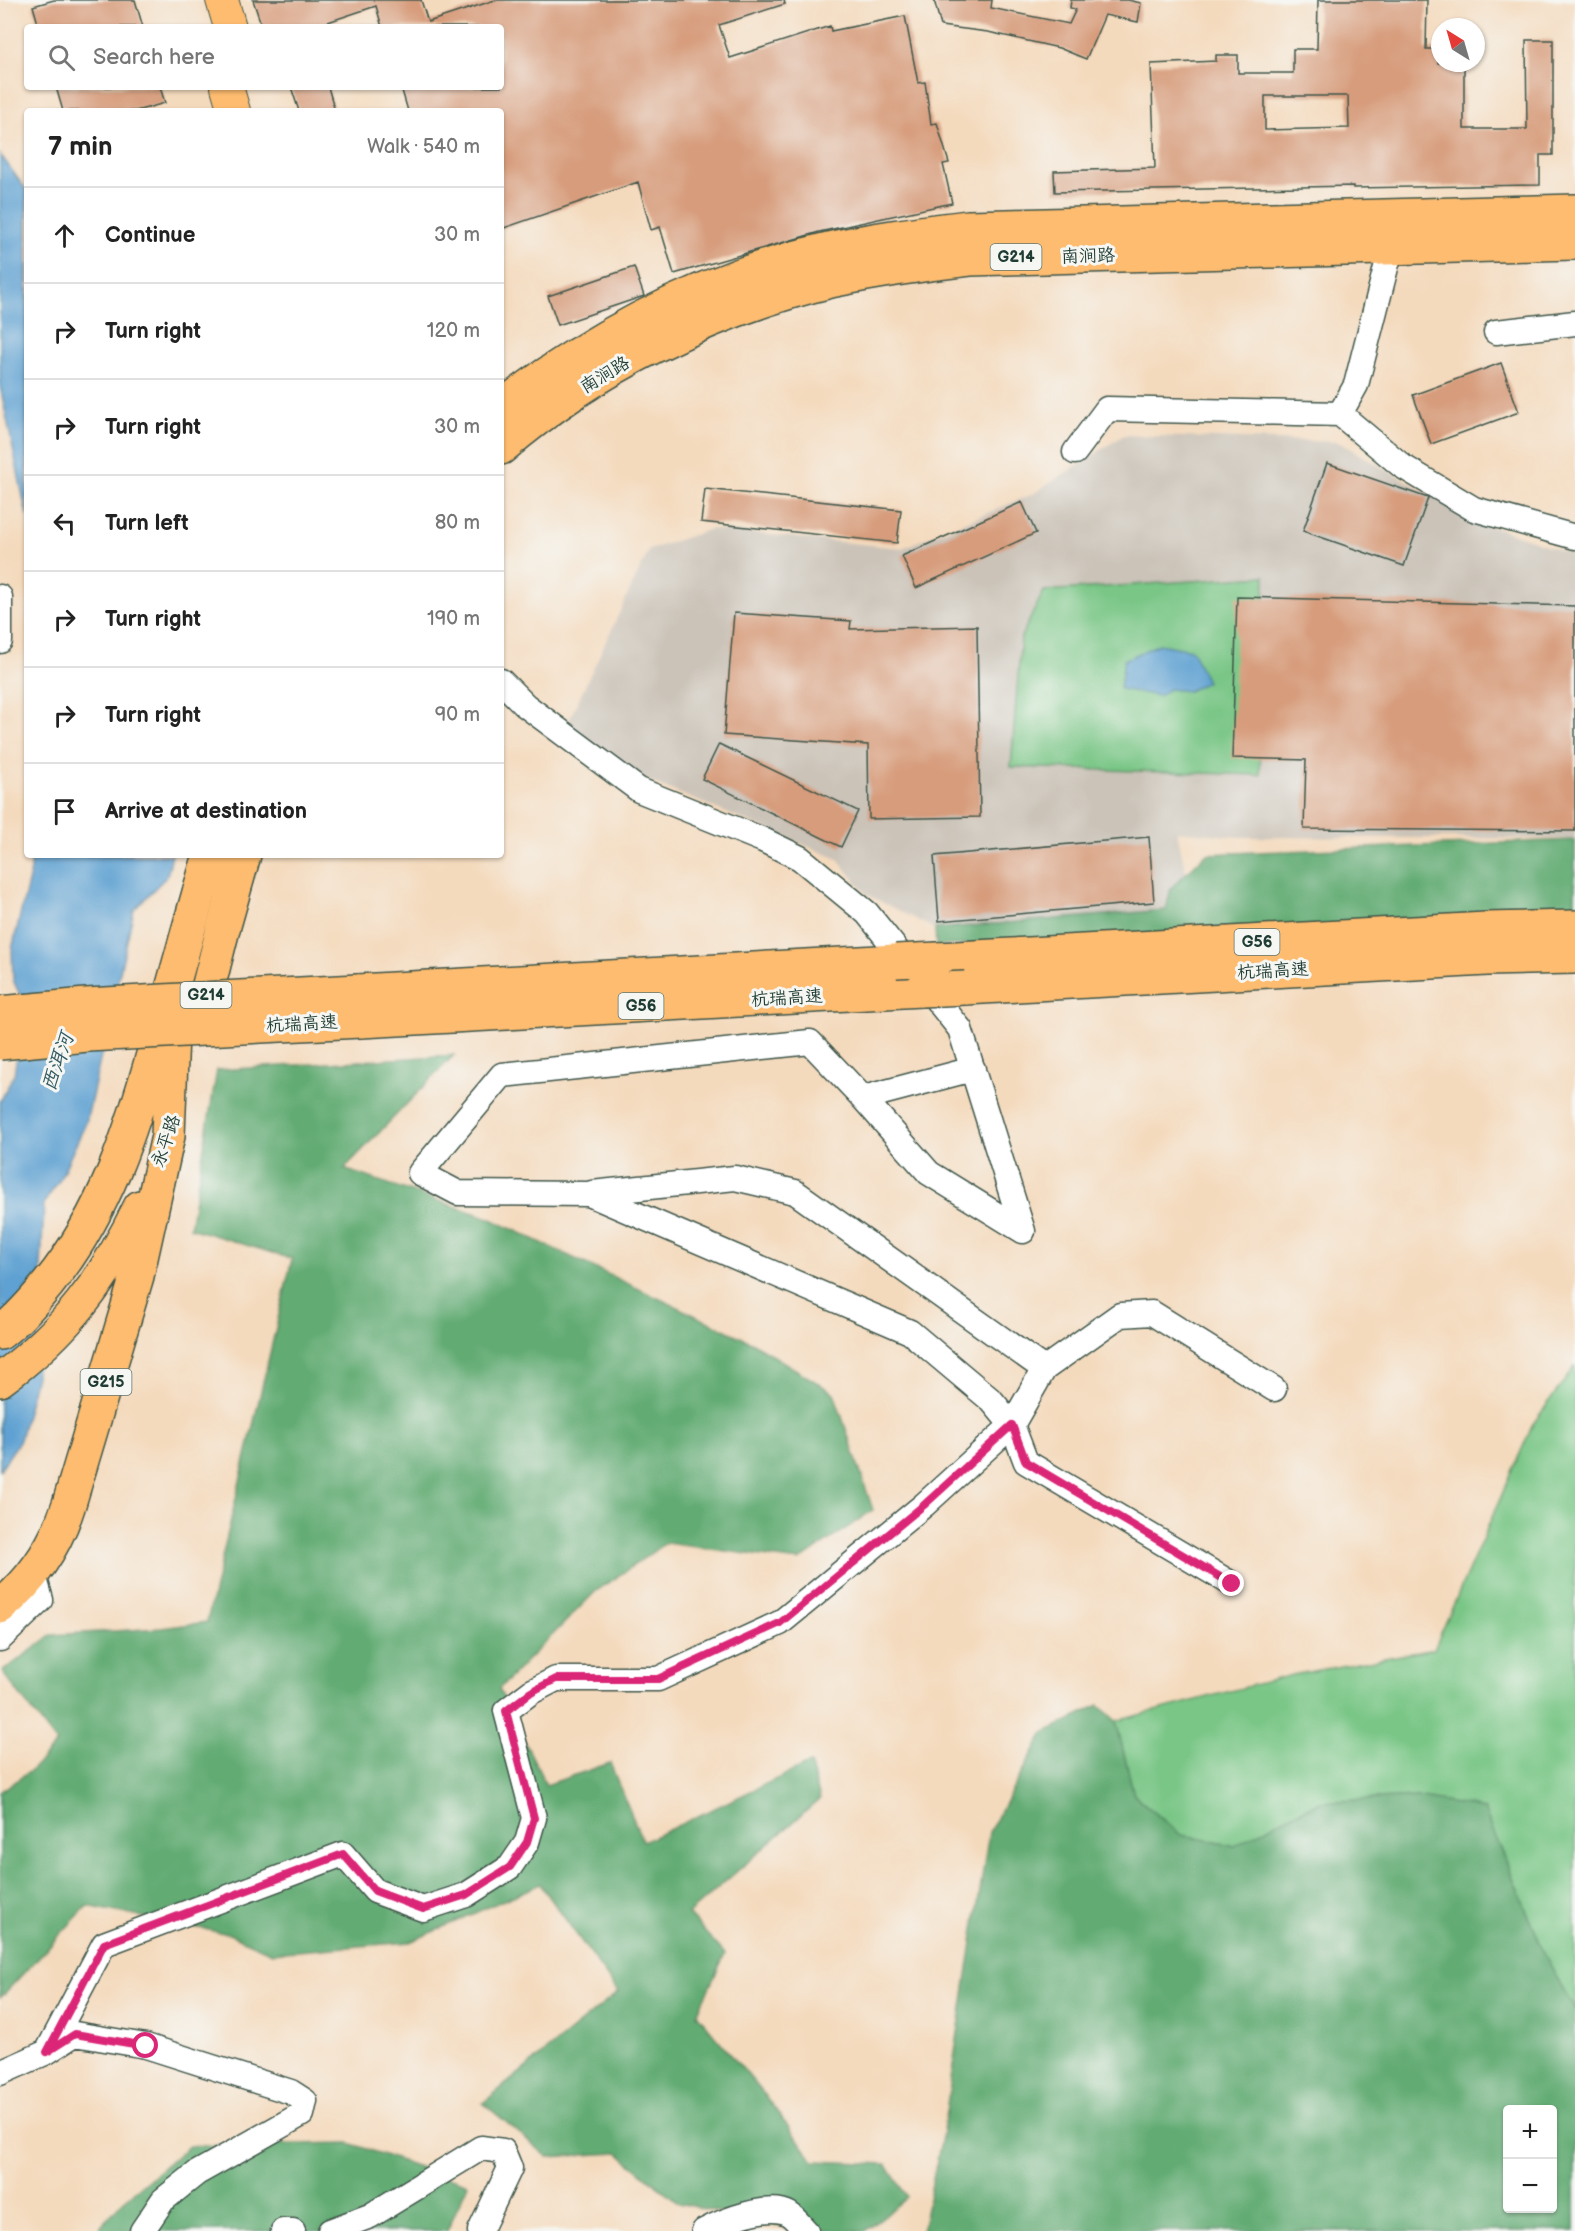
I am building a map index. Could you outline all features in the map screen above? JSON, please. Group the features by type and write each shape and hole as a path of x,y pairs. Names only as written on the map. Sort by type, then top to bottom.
{"highway":[{"name":"南涧路","path":"504,405 566,361 605,337 688,296 776,263 868,241 968,227 1575,211"},
{"name":"南涧路","path":"504,446 583,387 660,344 742,308 829,282 874,272 970,259 1575,243"},
{"name":"永平路","path":"0,1333 34,1301 63,1266 90,1224 113,1176 133,1123 209,858"},
{"name":"永平路","path":"0,1380 28,1360 63,1327 95,1288 123,1243 148,1191 168,1136 243,858"},
{"name":"杭瑞高速","path":"0,1044 359,1006 896,961 1475,930 1575,927"},
{"name":"杭瑞高速","path":"0,1013 98,1005 359,1006 921,990 1487,959 1575,957"},
{"path":"168,1136 174,983"},
{"name":"G215","path":"0,1607 33,1575 58,1535 137,1276 168,1136"}],"main road":[{"path":"201,0 208,24"},
{"path":"222,0 229,24"},
{"path":"228,90 233,108"},
{"path":"249,90 254,108"}],"street":[{"path":"1340,414 1356,385 1391,248"},
{"path":"1496,332 1575,323"},
{"path":"1075,452 1107,409 1340,414 1402,466 1474,509 1575,537"},
{"path":"0,597 0,641"},
{"path":"504,684 525,705 639,790 763,840 800,858 867,913 960,1029 1023,1231 929,1173 810,1042 502,1075 420,1173 458,1192 589,1194 735,1178 795,1192 1044,1369"},
{"path":"863,1098 973,1069"},
{"path":"589,1194 910,1332 992,1401 1012,1425 1026,1462 1232,1584"},
{"path":"47,2052 104,1944 343,1854 375,1891 423,1909 466,1895 510,1867 527,1842 534,1818 506,1711 531,1692 556,1679 658,1679 780,1623 924,1505 1012,1425 1044,1369 1120,1315 1152,1313 1274,1389"},
{"path":"0,1638 41,1600 33,1575"},
{"path":"0,2073 47,2052 75,2034 103,2037 157,2050 291,2092 305,2101 302,2114 197,2174 163,2200 142,2231"},
{"path":"330,2231 370,2216 481,2148 503,2151 510,2168 480,2231"},
{"path":"704,2231 714,2225 768,2209 788,2214 806,2231"},
{"path":"283,2231 293,2231"}],"shaded area":[{"path":"1124,435 1338,442 1479,522 1575,555 1575,839 1240,837 1177,831 1186,873 1171,888 1166,910 935,929 866,894 838,859 620,769 568,722 649,550 711,529 902,548 1033,494"}],"green space":[{"path":"1265,576 1260,775 1011,767 1021,637 1044,591"},
{"path":"1575,840 1575,914 936,946 935,929 1166,910 1171,888 1206,854"},
{"path":"454,1055 344,1169 489,1218 751,1342 834,1393 873,1510 799,1561 666,1543 595,1592 499,1689 546,1785 610,1763 643,1842 810,1763 820,1799 688,1914 725,1954 697,2014 763,2093 814,2161 886,2164 907,2197 865,2231 798,2231 679,2203 618,2153 548,2157 483,2103 618,1992 540,1884 410,1942 272,1953 229,1934 87,1906 0,1998 0,1792 33,1769 57,1743 2,1672 52,1635 161,1628 207,1622 292,1259 190,1228 217,1070"},
{"path":"1575,1366 1575,2011 1546,1957 1500,1846 1417,1797 1320,1802 1279,1821 1235,1846 1181,1835 1134,1795 1116,1721 1292,1675 1434,1649 1533,1424"},
{"path":"1099,1705 1116,1721 1134,1795 1181,1835 1235,1846 1279,1821 1320,1802 1417,1797 1484,1809 1546,1957 1575,2011 1575,2231 922,2231 942,2137 989,1832 1044,1733"},
{"path":"349,2143 468,2184 447,2231 97,2231 122,2202 189,2146"}],"water":[{"path":"0,154 24,187 24,502 0,386"},
{"path":"1159,644 1192,650 1207,682 1188,691 1169,689 1159,696 1120,689 1124,660"},
{"name":"西洱河","path":"31,858 171,858 167,876 134,910 86,1123 59,1181 44,1203 36,1376 20,1440 0,1470 0,1102 14,1074 25,1006 13,980 12,949 31,870"}],"building":[{"path":"54,0 135,0 142,24 38,24 33,6"},
{"path":"253,0 421,0 428,22 495,0 784,0 785,4 719,25 730,58 830,26 831,31 905,16 918,83 925,82 931,124 937,123 949,163 943,164 952,203 819,232 674,274 660,227 651,230 638,182 504,228 504,108 407,108 402,90 504,90 504,24 381,24 376,6 322,24 261,24"},
{"path":"934,0 992,0 991,8 1069,24 1076,9 1070,8 1071,0 1128,0 1141,3 1138,22 1105,15 1086,59 1059,48 988,32 941,26"},
{"path":"1318,0 1427,0 1426,49 1431,49 1431,72 1464,72 1464,129 1527,129 1526,40 1553,40 1553,155 1540,155 1540,185 1055,192 1054,171 1155,168 1151,64 1216,61 1216,55 1238,55 1238,73 1293,73 1293,49 1317,49","holes":["1265,96 1348,96 1349,128 1265,130"]},
{"path":"57,90 161,90 165,103 147,108 62,108"},
{"path":"292,90 329,90 334,108 298,108"},
{"path":"634,267 644,296 558,325 548,296"},
{"path":"1501,363 1519,412 1431,444 1413,395"},
{"path":"1327,463 1428,498 1404,566 1303,531"},
{"path":"705,489 901,510 897,543 701,522"},
{"path":"1022,502 1036,533 916,588 902,556"},
{"path":"1237,597 1575,606 1575,831 1304,829 1306,760 1232,758"},
{"path":"734,613 851,621 850,629 977,626 980,817 869,819 868,745 724,735"},
{"path":"719,744 858,811 841,847 702,779"},
{"path":"1149,837 1154,902 939,921 934,856"}],"route":[{"path":"146,2046 75,2034 47,2052 104,1944 343,1854 375,1891 423,1909 466,1895 510,1867 527,1842 534,1818 506,1711 531,1692 556,1679 658,1679 780,1623 924,1505 1012,1425 1026,1462 1232,1584"}]}
